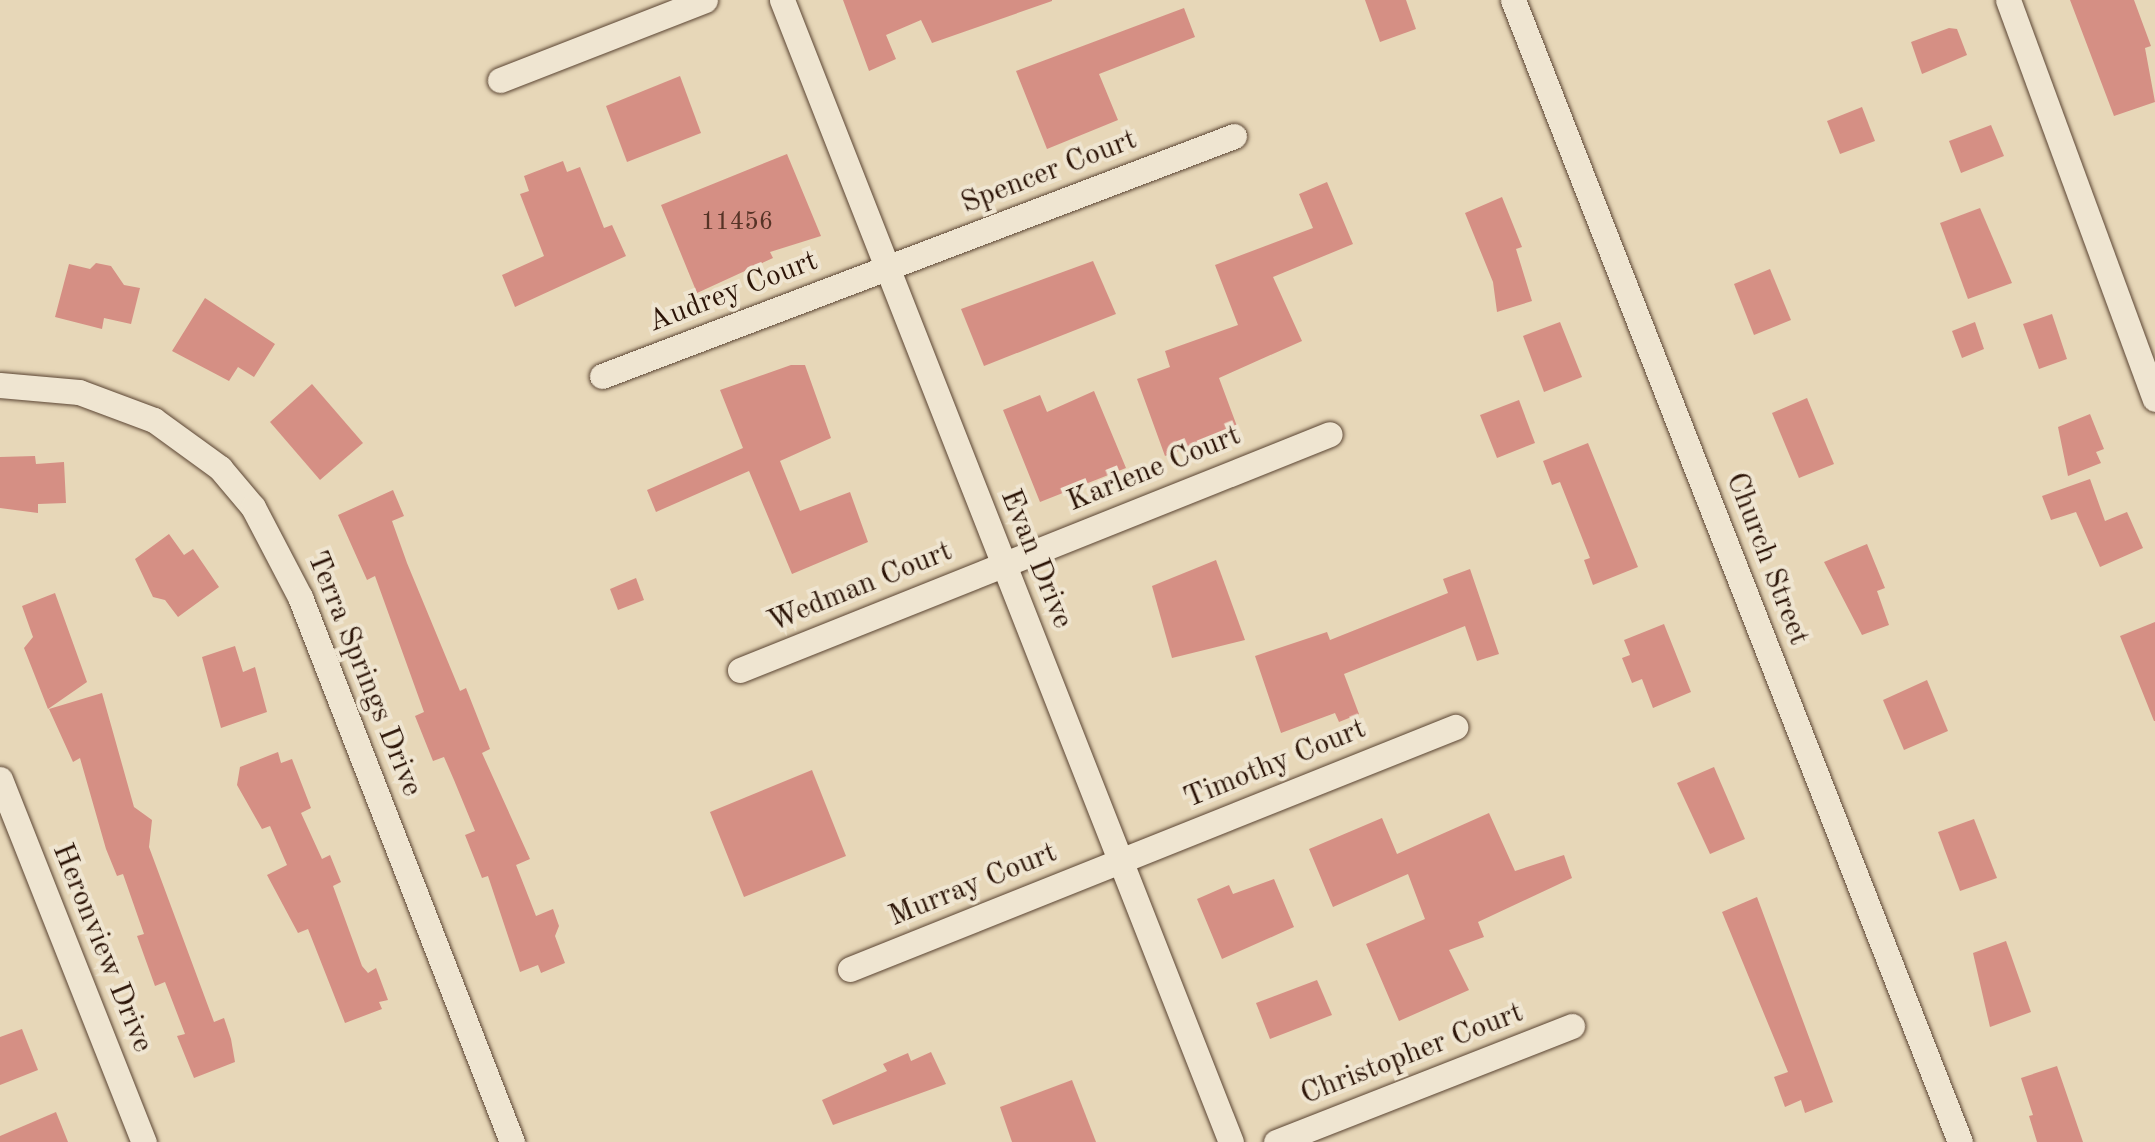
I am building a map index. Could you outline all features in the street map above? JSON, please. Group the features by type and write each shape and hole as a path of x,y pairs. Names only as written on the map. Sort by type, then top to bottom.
{"street":[{"path":"500,80 704,0"},
{"name":"Evan Drive","path":"782,0 1231,1142"},
{"name":"Church Street","path":"1514,0 1960,1142"},
{"path":"2008,0 2155,399"},
{"name":"Spencer Court","path":"886,268 1234,136"},
{"name":"Audrey Court","path":"602,376 886,268"},
{"name":"Terra Springs Drive","path":"0,385 78,392 154,420 220,468 252,507 300,597 512,1142"},
{"name":"Karlene Court","path":"1003,565 1330,434"},
{"name":"Wedman Court","path":"740,670 1003,565"},
{"name":"Timothy Court","path":"1120,861 1455,728"},
{"name":"Heronview Drive","path":"0,778 144,1142"},
{"name":"Murray Court","path":"850,969 1120,861"},
{"name":"Christopher Court","path":"1276,1142 1572,1026"}],"building":[{"path":"843,0 1052,1 932,43 921,20 886,35 896,59 869,71"},
{"path":"1365,0 1406,0 1416,29 1380,42"},
{"path":"2070,0 2134,0 2151,46 2145,48 2155,102 2114,116"},
{"path":"1184,8 1195,37 1099,74 1118,120 1047,149 1016,71"},
{"path":"1949,28 1957,29 1967,55 1922,74 1911,42"},
{"path":"680,76 701,133 627,162 606,106"},
{"path":"1862,107 1875,141 1840,154 1827,121"},
{"path":"1991,125 2004,156 1961,173 1949,141"},
{"path":"787,154 821,236 770,252 773,258 697,293 661,205"},
{"path":"563,161 567,172 580,167 604,228 612,225 626,256 515,307 502,275 544,256 520,194 529,191 524,176"},
{"path":"1327,182 1353,244 1273,277 1302,341 1219,378 1238,429 1165,456 1137,379 1170,367 1165,351 1238,325 1215,265 1313,228 1299,194"},
{"path":"1502,197 1522,247 1516,249 1532,301 1497,312 1493,282 1465,213"},
{"path":"1980,208 2012,283 1968,299 1940,223"},
{"path":"1093,261 1116,314 984,366 961,309"},
{"path":"96,263 111,266 124,285 140,288 131,324 104,318 102,329 55,317 69,264 90,269"},
{"path":"1770,269 1791,320 1754,335 1734,284"},
{"path":"205,298 275,344 254,377 238,367 229,381 172,351"},
{"path":"2052,314 2067,359 2039,369 2023,324"},
{"path":"1560,322 1582,377 1544,392 1523,336"},
{"path":"1975,322 1984,349 1962,358 1952,331"},
{"path":"791,365 805,365 831,438 780,461 800,511 850,492 868,542 792,574 749,471 656,512 647,490 743,448 720,390"},
{"path":"312,384 363,443 320,480 270,422"},
{"path":"1094,391 1126,468 1040,502 1003,410 1040,395 1047,412"},
{"path":"1807,398 1834,464 1799,478 1772,413"},
{"path":"1519,400 1535,443 1497,458 1480,415"},
{"path":"2090,414 2104,449 2096,452 2101,463 2068,476 2058,427"},
{"path":"1588,443 1638,567 1593,585 1584,560 1590,558 1560,482 1552,485 1543,461"},
{"path":"35,456 36,464 64,462 66,503 38,504 38,513 0,508 0,457"},
{"path":"2090,479 2105,521 2127,512 2143,548 2100,567 2076,512 2051,520 2042,496"},
{"path":"393,490 404,516 392,521 407,563 460,691 466,688 490,749 482,753 530,859 516,865 536,916 553,909 559,926 555,936 565,963 541,973 538,965 520,972 488,876 482,878 465,835 475,831 444,757 433,761 415,716 424,712 375,576 367,580 338,515"},
{"path":"169,534 184,555 193,549 219,587 178,617 165,600 153,597 135,559"},
{"path":"1867,544 1885,588 1877,591 1889,625 1862,635 1824,562"},
{"path":"1216,560 1245,640 1172,658 1152,586"},
{"path":"1470,569 1499,654 1477,661 1465,626 1344,674 1359,714 1339,722 1335,713 1281,733 1255,656 1327,632 1330,640 1448,593 1443,579"},
{"path":"636,578 644,600 618,610 610,589"},
{"path":"55,593 87,682 48,709 24,648 33,637 22,606"},
{"path":"2155,622 2155,721 2154,721 2120,636"},
{"path":"1664,624 1691,692 1653,708 1642,679 1632,683 1622,658 1630,655 1624,640"},
{"path":"235,646 243,672 255,667 267,712 221,728 202,657"},
{"path":"1927,680 1948,731 1904,750 1883,700"},
{"path":"102,693 134,807 152,820 149,847 214,1022 224,1018 231,1039 235,1062 194,1078 177,1036 185,1034 165,982 155,986 137,936 144,934 123,874 117,876 106,849 80,758 73,762 49,709"},
{"path":"278,752 281,763 292,759 311,808 301,813 322,859 330,855 341,882 333,886 362,966 368,973 376,968 388,1000 379,1002 382,1009 345,1023 308,929 298,933 267,875 287,865 270,826 262,829 237,785 240,767"},
{"path":"1714,767 1745,839 1710,854 1677,783"},
{"path":"812,770 846,856 744,897 710,812"},
{"path":"1489,813 1515,871 1564,855 1572,878 1478,922 1484,937 1449,950 1469,990 1399,1021 1366,944 1425,919 1408,874 1333,907 1309,849 1382,818 1397,854"},
{"path":"1974,819 1997,878 1960,891 1938,832"},
{"path":"1274,879 1294,927 1222,959 1197,899 1229,885 1233,894"},
{"path":"1757,897 1833,1102 1805,1113 1801,1100 1785,1107 1774,1077 1788,1072 1722,912"},
{"path":"2006,941 2031,1012 1990,1027 1973,953"},
{"path":"1317,980 1332,1015 1270,1039 1256,1003"},
{"path":"22,1029 38,1070 0,1085 0,1037"},
{"path":"931,1052 946,1084 833,1125 822,1100 887,1071 883,1064 908,1053 911,1061"},
{"path":"2057,1066 2083,1142 2037,1142 2021,1078"},
{"path":"1072,1080 1096,1142 1012,1142 1000,1107"},
{"path":"56,1112 68,1142 0,1142 0,1136"}]}
